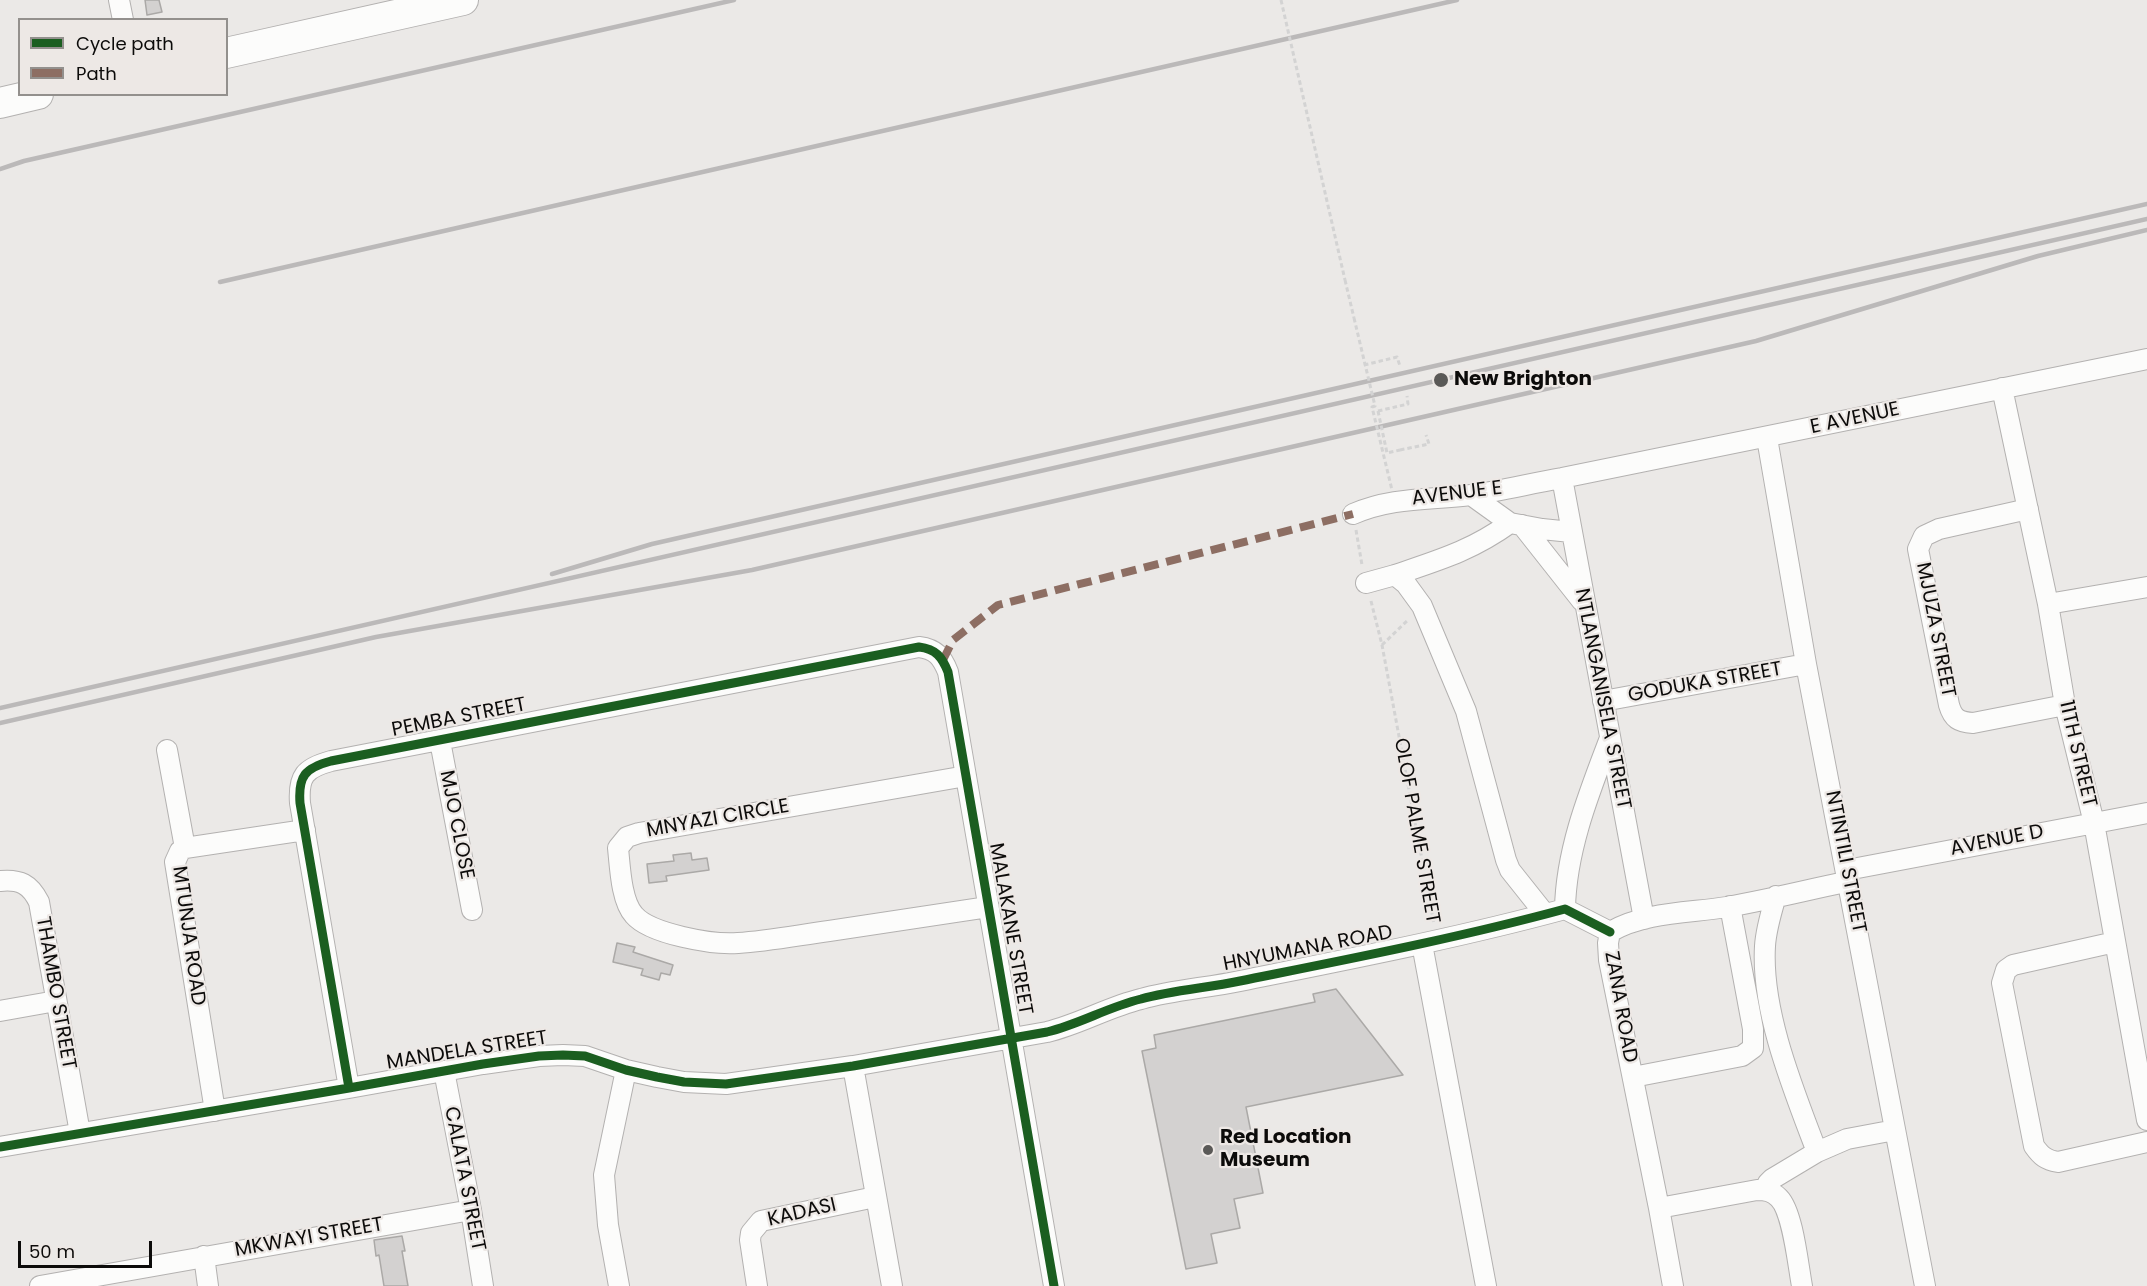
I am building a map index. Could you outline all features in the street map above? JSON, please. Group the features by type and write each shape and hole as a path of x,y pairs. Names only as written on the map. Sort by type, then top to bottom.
{"main road":[{"path":"228,53 463,0"},
{"path":"0,103 30,96"}],"street":[{"path":"119,0 123,18"},
{"name":"E AVENUE","path":"1562,478 2147,359"},
{"name":"11TH STREET","path":"2002,388 2048,604 2065,705 2094,823 2115,942 2141,1052 2147,1120"},
{"name":"NTINTILI STREET","path":"1767,438 1806,664 1925,1286"},
{"name":"AVENUE E","path":"1353,514 1414,498 1471,495 1562,478"},
{"name":"NTLANGANISELA STREET","path":"1562,478 1644,919"},
{"path":"1471,495 1516,524 1584,603"},
{"name":"MJUZA STREET","path":"2028,508 1938,530 1924,536 1918,549 1927,598 1952,714 1957,719 1973,723 2065,705"},
{"path":"1366,583 1461,552 1516,524 1571,532"},
{"path":"1395,575 1406,584 1422,606 1466,711 1510,870 1545,914"},
{"path":"2048,604 2147,587"},
{"name":"PEMBA STREET","path":"349,1088 304,830 299,788 305,772 315,765 919,647 936,652"},
{"name":"MALAKANE STREET","path":"936,652 943,660 948,672 1054,1286"},
{"name":"GODUKA STREET","path":"1604,701 1806,664"},
{"path":"1610,737 1585,804 1576,838 1566,889 1565,909 1610,932"},
{"name":"MJO CLOSE","path":"440,741 471,910"},
{"path":"167,750 185,848"},
{"name":"MNYAZI CIRCLE","path":"966,776 639,833 627,837 618,848 621,879 632,914 640,921 666,932 722,943 780,938 988,907"},
{"name":"AVENUE D","path":"1848,876 2147,813"},
{"name":"MTUNJA ROAD","path":"214,1111 175,862 180,851 185,848 304,830"},
{"name":"ZANA ROAD","path":"1673,1286 1609,960 1610,932 1644,919 1730,906 1848,876"},
{"name":"THAMBO STREET","path":"0,881 13,879 27,884 39,902 80,1133"},
{"path":"1776,896 1768,923 1764,962 1771,1005 1783,1058 1818,1152"},
{"path":"1633,1077 1742,1056 1754,1048 1753,1029 1730,906"},
{"name":"HNYUMANA ROAD","path":"1010,1038 1065,1028 1108,1009 1143,998 1211,987 1422,944 1565,909"},
{"path":"1734,930 1765,943"},
{"path":"2115,942 2013,965 2006,970 2002,983 2034,1146 2040,1154 2048,1160 2058,1162 2147,1142"},
{"name":"OLOF PALME STREET","path":"1422,944 1486,1286"},
{"path":"0,1011 56,1001"},
{"name":"MANDELA STREET","path":"0,1147 494,1062 563,1054 585,1056 626,1070 684,1082 726,1084 853,1066 1010,1038"},
{"path":"853,1066 892,1286"},
{"path":"619,1286 608,1225 604,1175 626,1070"},
{"name":"CALATA STREET","path":"444,1071 483,1286"},
{"path":"1765,1190 1772,1179 1818,1152 1847,1139 1895,1130"},
{"path":"1659,1209 1765,1190 1778,1197 1787,1211 1802,1286"},
{"name":"KADASI","path":"757,1286 750,1240 761,1221 875,1197"},
{"name":"MKWAYI STREET","path":"40,1286 471,1210"},
{"path":"204,1256 208,1286"}],"path":[{"path":"1281,0 1375,406 1372,407 1392,490"},
{"path":"1364,365 1398,357 1400,366"},
{"path":"1407,396 1408,405 1378,411 1387,453 1429,444 1426,435"},
{"path":"1382,645 1422,606"}],"building":[{"path":"145,0 159,0 162,12 147,15"},
{"path":"691,853 692,860 707,858 709,870 666,876 667,881 649,883 647,864 674,861 673,855"},
{"path":"617,943 635,947 633,952 673,965 670,975 661,973 659,980 641,975 643,969 613,962"},
{"name":"Red Location Museum","path":"1336,989 1403,1075 1246,1107 1263,1193 1234,1199 1240,1228 1211,1234 1217,1263 1186,1269 1142,1051 1156,1048 1154,1035 1315,1002 1313,994"},
{"path":"402,1236 408,1286 384,1286 374,1240"}],"railway":[{"path":"0,169 24,161 734,0"},
{"path":"220,282 1457,0"},
{"path":"552,574 652,544 2147,204"},
{"path":"0,708 2147,219"},
{"path":"0,723 376,637 752,570 1756,341 2038,256 2147,230"}],"marked path":[{"path":"943,660 953,640 998,605 1353,514"}],"cycle path":[{"path":"349,1088 300,803 300,786 309,770 331,761 919,647 925,648 938,655 948,672 1054,1286"},
{"path":"0,1147 539,1056 585,1056 626,1070 657,1077 684,1082 726,1084 853,1066 1047,1032 1129,1002 1153,996 1403,948 1565,909 1610,932"}],"place":[{"name":"New Brighton","path":"1441,380"},
{"name":"Red Location Museum","path":"1208,1150"}]}
